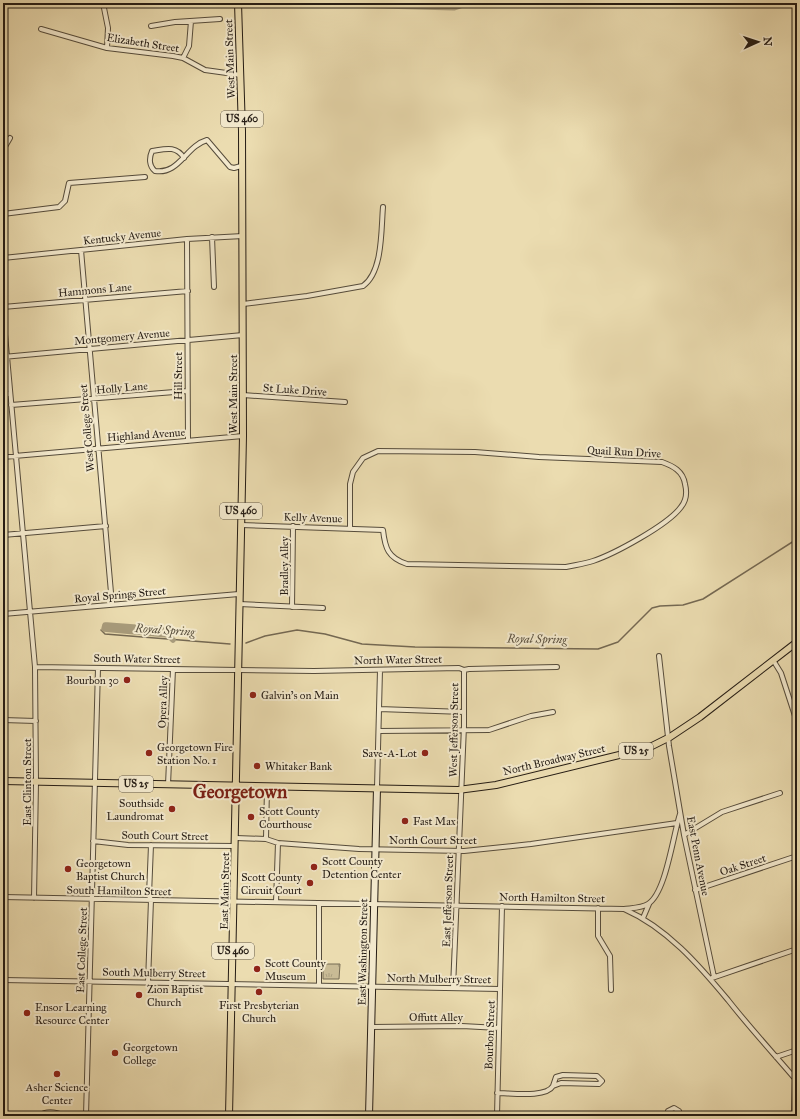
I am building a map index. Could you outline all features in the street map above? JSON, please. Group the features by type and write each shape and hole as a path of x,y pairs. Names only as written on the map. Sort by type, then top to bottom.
{"main road":[{"name":"West Main Street","path":"236,786 243,436 243,236 241,75 238,3"},
{"name":"North Broadway Street","path":"377,788 461,790 496,785 648,748 668,738 700,717 797,642"},
{"name":"US 25","path":"3,781 95,784 377,788"},
{"name":"East Main Street","path":"230,1116 236,786"}],"street":[{"path":"103,3 108,28 107,48"},
{"path":"151,26 220,19"},
{"path":"183,58 189,46 191,21"},
{"name":"Elizabeth Street","path":"41,29 107,48 166,54 183,58 205,70 241,75"},
{"path":"3,150 10,138"},
{"path":"184,158 180,151 175,149 152,151 149,156 151,168 160,172 173,168 184,158 201,142 207,140 230,167 234,168 241,166"},
{"path":"3,214 59,207 65,201 69,183 145,177"},
{"path":"243,304 307,296 363,286 373,276 377,264 383,207"},
{"name":"Kentucky Avenue","path":"3,258 187,239 243,236"},
{"path":"212,237 214,287"},
{"name":"Hill Street","path":"187,239 188,441"},
{"name":"West College Street","path":"81,250 84,300 112,604"},
{"name":"Hammons Lane","path":"3,308 188,291"},
{"name":"East Clinton Street","path":"3,312 5,357 10,394 35,667 36,782 34,898"},
{"name":"Montgomery Avenue","path":"5,357 243,335"},
{"name":"Holly Lane","path":"11,405 93,400 187,391"},
{"path":"3,394 10,394"},
{"name":"St Luke Drive","path":"243,395 345,402"},
{"name":"Highland Avenue","path":"3,456 243,436"},
{"name":"Quail Run Drive","path":"350,528 350,484 352,472 363,458 378,451 475,452 539,457 662,462 677,469 684,480 686,487 686,494 681,508 631,543 591,562 566,567 407,564 397,561 390,555 384,544 383,530"},
{"name":"Kelly Avenue","path":"241,525 383,530"},
{"path":"3,535 106,526"},
{"name":"Bradley Alley","path":"292,607 293,526"},
{"name":"Royal Springs Street","path":"3,614 239,594"},
{"path":"239,604 323,608"},
{"name":"East Penn Avenue","path":"659,656 668,738 680,814 712,978"},
{"path":"773,660 781,673 797,722"},
{"name":"South Water Street","path":"35,667 238,670"},
{"name":"North Water Street","path":"238,670 380,670 459,668 464,670 557,667"},
{"path":"95,784 98,668"},
{"name":"Opera Alley","path":"168,785 173,669"},
{"path":"377,788 380,670"},
{"name":"West Jefferson Street","path":"461,790 464,670"},
{"path":"379,709 464,712"},
{"path":"379,731 489,730 531,716 553,712"},
{"path":"3,720 36,721"},
{"name":"East College Street","path":"86,1116 95,784"},
{"path":"266,839 267,786"},
{"name":"East Washington Street","path":"369,1116 377,788"},
{"name":"East Jefferson Street","path":"453,988 461,790"},
{"path":"684,835 722,812 780,793"},
{"path":"643,918 649,903 659,888 664,874 680,814"},
{"name":"North Court Street","path":"236,838 266,839 278,844 376,849 459,851 531,844 677,823"},
{"name":"South Court Street","path":"93,840 128,845 236,846"},
{"path":"276,902 278,844"},
{"path":"148,982 151,900 149,895 151,845"},
{"name":"Oak Street","path":"695,890 797,856"},
{"name":"South Hamilton Street","path":"3,897 235,902"},
{"name":"North Hamilton Street","path":"235,902 624,909 657,927 712,978 796,1080"},
{"path":"319,903 319,985"},
{"path":"624,909 649,903"},
{"name":"Bourbon Street","path":"497,1116 502,906"},
{"path":"598,908 598,936 610,956 611,990"},
{"path":"712,978 797,949"},
{"name":"South Mulberry Street","path":"3,980 233,983"},
{"name":"North Mulberry Street","path":"233,983 500,989"},
{"name":"Offutt Alley","path":"372,1027 462,1026 499,1028"},
{"path":"776,1057 797,1050"},
{"path":"497,1093 543,1093 551,1090 556,1078 564,1075 597,1076 602,1081 599,1084 561,1083 553,1086"},
{"path":"794,1116 796,1080"},
{"path":"667,1116 668,1111 674,1108 680,1111 680,1116"},
{"path":"39,1116 43,1113 55,1112 65,1116"}],"green space":[{"path":"323,964 340,964 339,979 323,979"}],"waterway":[{"path":"343,3 454,6 463,3"},
{"name":"Royal Spring","path":"246,643 265,636 297,630 325,634 362,644 415,647 598,649 618,642 652,608 660,606 683,605 703,599 797,539"},
{"name":"Royal Spring","path":"172,630 107,625 105,625 104,629 168,635 173,640"},
{"name":"Royal Spring","path":"101,630 105,634 230,644"}],"place":[{"name":"Bourbon 30","path":"127,680"},
{"name":"Galvin's on Main","path":"253,695"},
{"name":"Georgetown Fire Station No. 1","path":"149,753"},
{"name":"Save-A-Lot","path":"425,753"},
{"name":"Whitaker Bank","path":"257,766"},
{"name":"Southside Laundromat","path":"172,809"},
{"name":"Scott County Courthouse","path":"251,817"},
{"name":"Fast Max","path":"405,821"},
{"name":"Scott County Detention Center","path":"314,867"},
{"name":"Georgetown Baptist Church","path":"68,869"},
{"name":"Scott County Circuit Court","path":"310,883"},
{"name":"Scott County Museum","path":"257,969"},
{"name":"First Presbyterian Church","path":"259,992"},
{"name":"Zion Baptist Church","path":"139,995"},
{"name":"Ensor Learning Resource Center","path":"27,1013"},
{"name":"Georgetown College","path":"115,1053"},
{"name":"Asher Science Center","path":"57,1074"}],"district":[{"name":"Georgetown","path":"240,791"}]}
